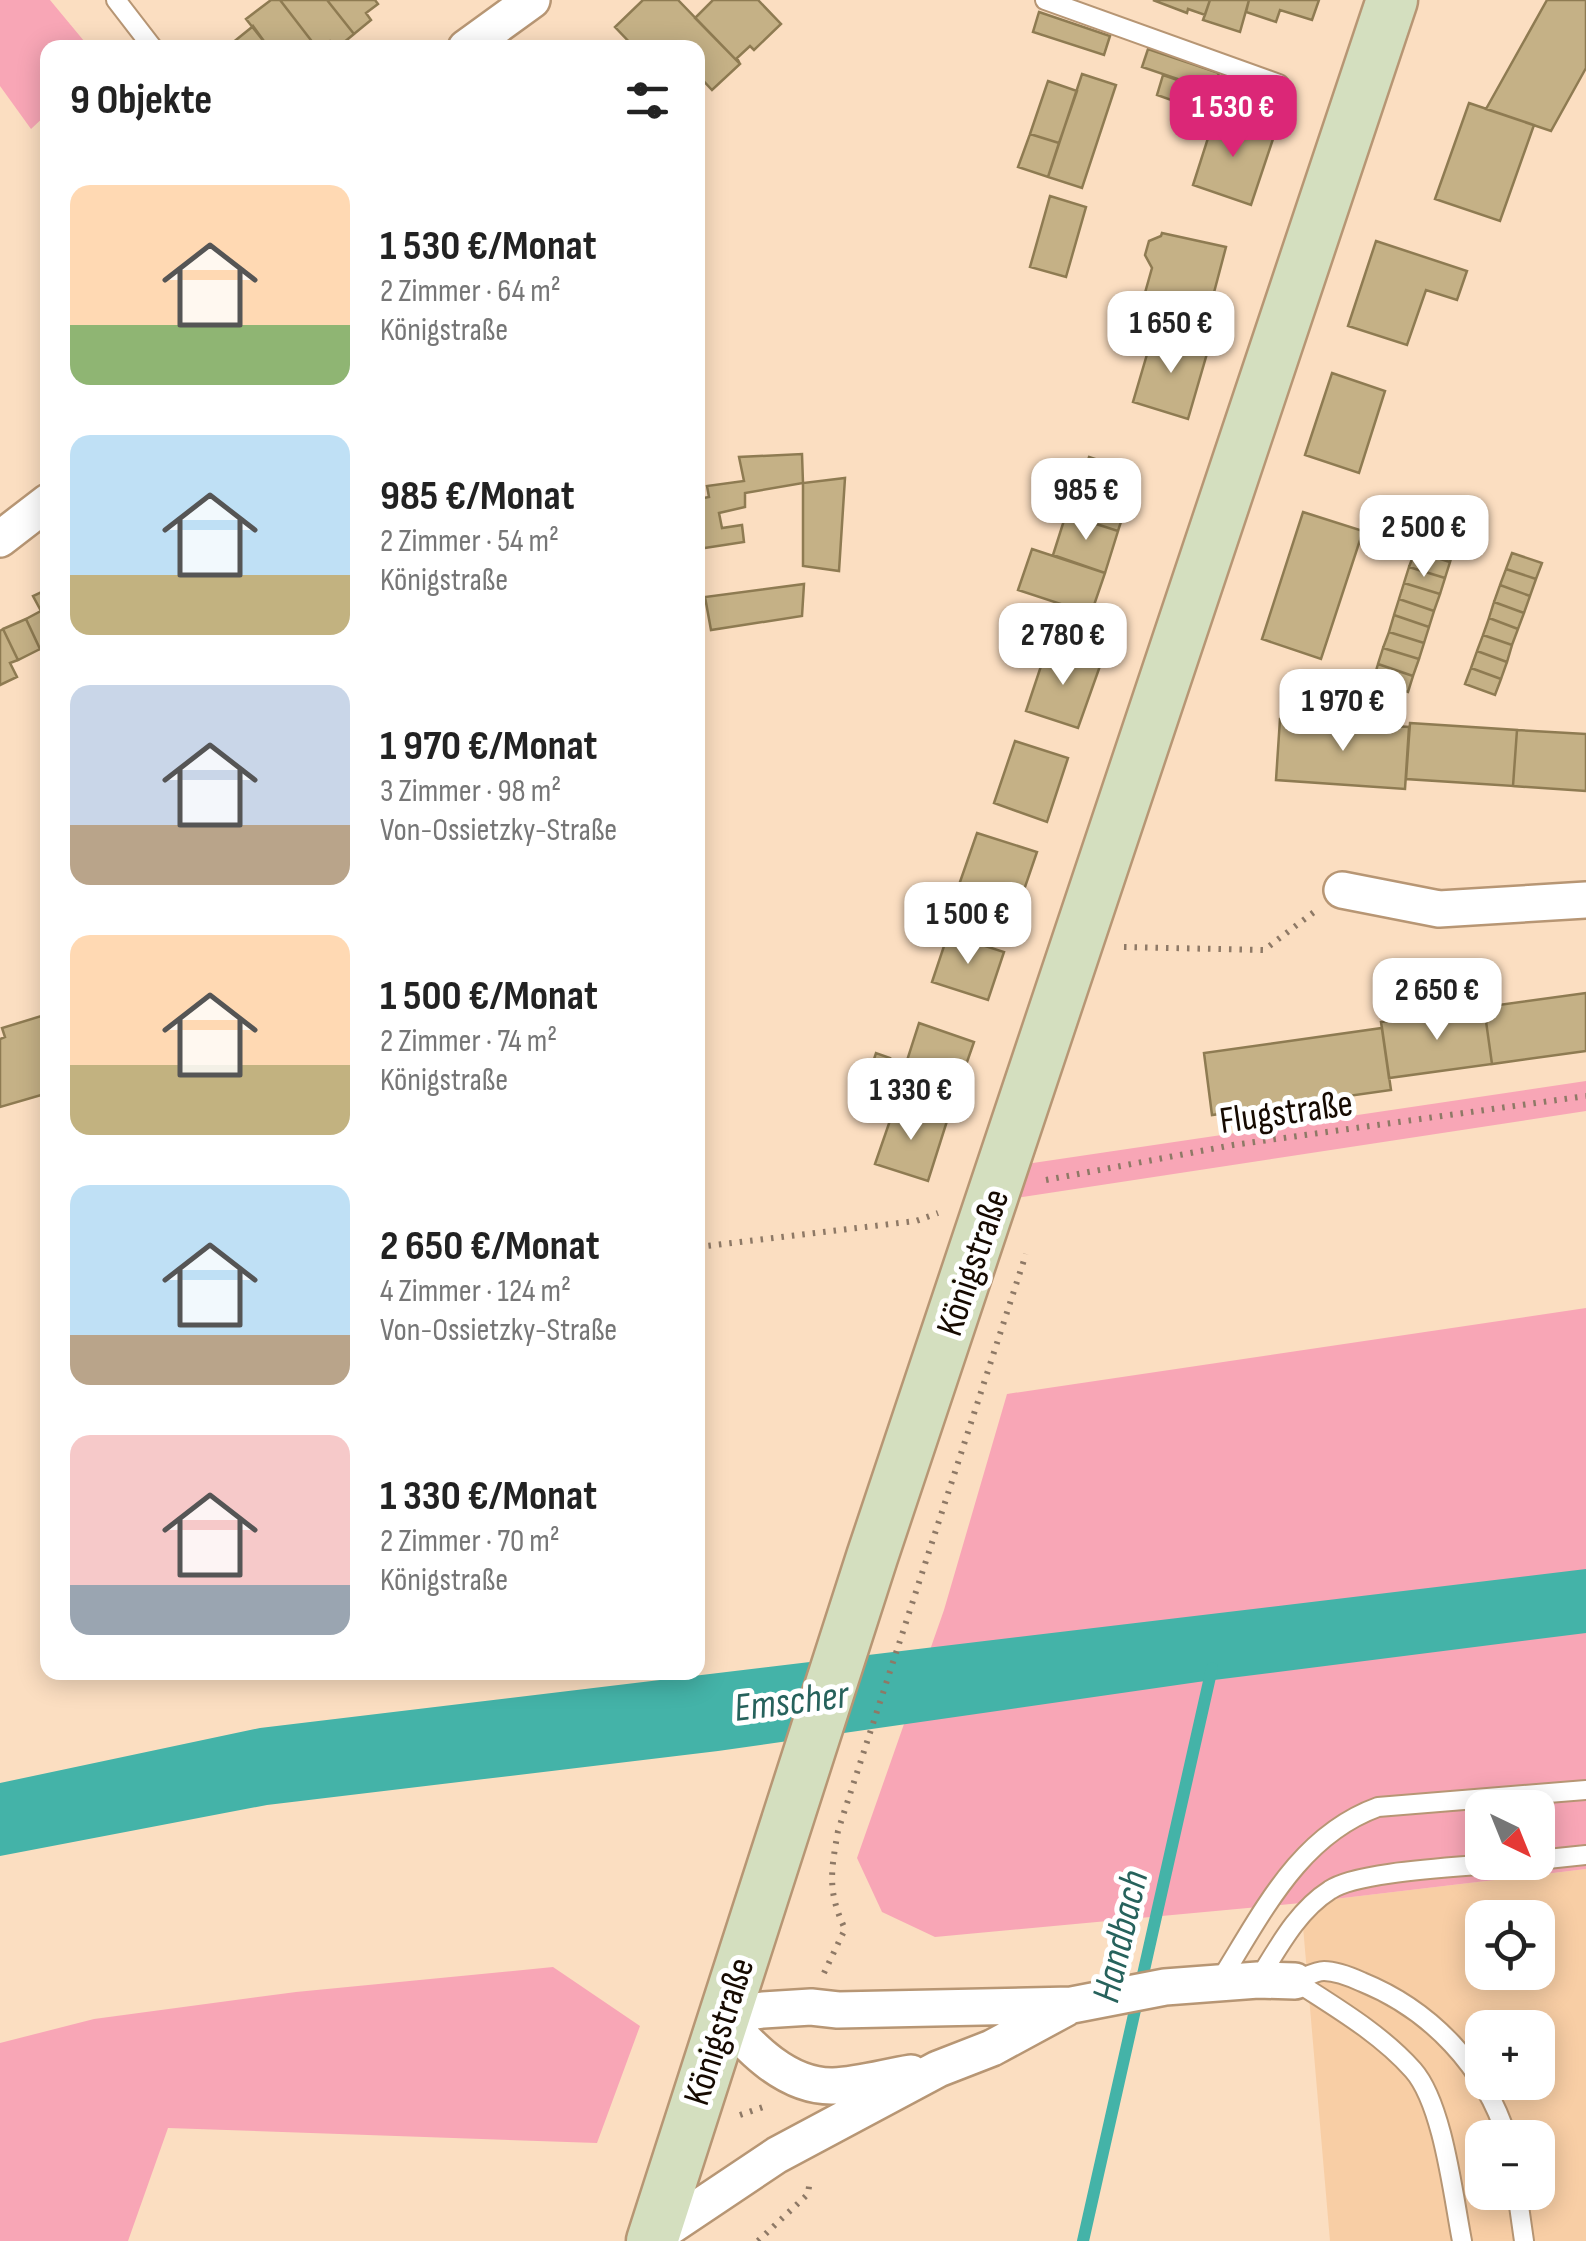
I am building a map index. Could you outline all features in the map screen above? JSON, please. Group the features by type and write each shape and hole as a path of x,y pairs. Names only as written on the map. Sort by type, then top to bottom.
{"main road":[{"name":"Königstraße","path":"652,2240 872,1557 1392,0"}],"street":[{"path":"477,40 532,0"},
{"path":"0,539 40,508"},
{"path":"1342,890 1439,909 1586,900"},
{"path":"722,2016 811,2008 1072,2004 1166,1987 1295,1981"},
{"path":"652,2240 746,2173 799,2143 1072,2004"},
{"path":"722,2016 770,2062 810,2083 832,2086 938,2069"}],"lane":[{"path":"116,0 147,40"},
{"path":"1045,0 1280,84"},
{"path":"1218,1982 1279,1887 1333,1828 1354,1816 1378,1808 1586,1790"},
{"path":"1555,1858 1586,1855"},
{"path":"1258,1980 1304,1911 1331,1889 1373,1876 1465,1867"},
{"path":"1295,1981 1324,1971 1346,1975 1405,2003 1439,2028 1475,2072 1502,2120"},
{"path":"1295,1981 1364,2026 1415,2072 1442,2140 1462,2241"},
{"path":"1520,2210 1524,2241"}],"path":[{"path":"1076,946 1264,950 1342,890"},
{"name":"Flugstraße","path":"705,1246 916,1221 996,1193 1049,1180 1233,1145 1586,1096"},
{"path":"846,1929 836,1909 829,1879 838,1830 930,1549"},
{"path":"758,2241 808,2194 810,2174 799,2143"}],"shaded area":[{"path":"0,0 50,0 83,40 40,40 40,121 31,129 0,86"},
{"path":"1586,1081 1586,1111 1003,1200 1013,1166"},
{"path":"1586,1308 1586,1869 1555,1873 1555,1790 1465,1790 1465,1880 1494,1880 1301,1903 935,1937 882,1912 857,1858 944,1610 1007,1394"},
{"path":"1586,1869 1586,2241 1330,2241 1301,1903 1494,1880 1555,1880 1555,1873"},
{"path":"553,1967 640,2026 597,2143 168,2128 128,2241 0,2241 0,2043 94,2019 296,1992"}],"water":[{"name":"Emscher","path":"1586,1569 1586,1633 1198,1682 718,1751 267,1805 0,1856 0,1783 260,1728 660,1680 705,1680 705,1675"}],"building":[{"path":"271,0 280,0 311,40 263,40 246,19"},
{"path":"280,0 327,0 354,34 347,40 311,40"},
{"path":"327,0 375,0 378,4 366,13 371,20 354,34"},
{"path":"643,0 678,0 740,64 712,90 705,82 705,40 627,40 615,27"},
{"path":"713,0 758,0 781,24 754,50 750,46 737,58 740,64 695,18"},
{"path":"1153,0 1210,0 1205,15 1188,9 1187,13"},
{"path":"1210,0 1249,0 1240,32 1203,20"},
{"path":"1249,0 1319,0 1312,20 1280,10 1276,22 1246,12"},
{"path":"1547,0 1586,0 1586,68 1551,131 1486,109"},
{"path":"1039,12 1110,36 1104,55 1033,32"},
{"path":"252,27 263,40 236,40"},
{"path":"1148,49 1219,73 1213,91 1142,67"},
{"path":"1082,74 1116,85 1082,188 1048,177"},
{"path":"1163,75 1198,87 1191,107 1157,95"},
{"path":"1048,81 1077,91 1059,143 1030,134"},
{"path":"1469,103 1534,125 1500,221 1435,199"},
{"path":"1215,116 1274,136 1251,205 1193,185"},
{"path":"1030,134 1059,143 1048,177 1018,167"},
{"path":"1050,196 1086,207 1066,277 1030,267"},
{"path":"1162,233 1226,247 1207,319 1143,300 1152,268 1145,255 1149,241"},
{"path":"1376,241 1467,271 1457,300 1426,290 1407,345 1348,326"},
{"path":"1153,334 1208,350 1188,419 1133,402"},
{"path":"1332,373 1385,391 1359,473 1305,455"},
{"path":"802,454 803,483 745,493 745,507 719,513 722,528 742,525 744,542 705,548 707,486 744,481 739,457"},
{"path":"1089,457 1137,473 1118,531 1070,516"},
{"path":"845,478 839,571 803,566 803,483"},
{"path":"1303,512 1363,531 1321,659 1262,639"},
{"path":"1066,514 1118,531 1105,573 1053,555"},
{"path":"1420,534 1455,546 1450,562 1415,551"},
{"path":"1032,549 1105,573 1091,614 1018,590"},
{"path":"1415,551 1450,562 1445,578 1409,567"},
{"path":"1512,553 1542,563 1536,579 1506,569"},
{"path":"1409,567 1445,578 1440,594 1404,583"},
{"path":"1506,569 1536,579 1530,596 1500,585"},
{"path":"1404,583 1440,594 1434,611 1399,599"},
{"path":"804,584 802,616 711,630 705,597"},
{"path":"1500,585 1530,596 1524,613 1494,602"},
{"path":"1399,599 1434,611 1429,627 1394,615"},
{"path":"1494,602 1524,613 1518,629 1489,618"},
{"path":"40,612 40,649 26,619"},
{"path":"1394,615 1429,627 1424,643 1389,632"},
{"path":"1489,618 1518,629 1512,645 1483,635"},
{"path":"26,619 40,649 18,660 3,629"},
{"path":"3,629 18,660 10,663 17,677 0,685 0,631"},
{"path":"1389,632 1424,643 1419,659 1383,648"},
{"path":"1483,635 1512,645 1507,662 1477,651"},
{"path":"1047,648 1100,666 1078,728 1026,711"},
{"path":"1383,648 1419,659 1413,676 1378,664"},
{"path":"1477,651 1507,662 1501,679 1471,668"},
{"path":"1378,664 1413,676 1408,692 1373,681"},
{"path":"1471,668 1501,679 1495,695 1465,684"},
{"path":"1280,719 1409,727 1405,789 1276,780"},
{"path":"1410,723 1517,730 1513,786 1406,779"},
{"path":"1517,730 1586,734 1586,791 1513,786"},
{"path":"1015,741 1068,758 1047,822 994,803"},
{"path":"977,833 1037,852 1013,922 953,902"},
{"path":"948,934 1004,952 988,1000 932,982"},
{"path":"1586,993 1586,1051 1492,1064 1484,1007"},
{"path":"1484,1007 1492,1064 1389,1078 1381,1022"},
{"path":"40,1016 40,1095 0,1107 0,1039 5,1037 2,1028"},
{"path":"919,1023 974,1042 952,1105 868,1077 876,1053 890,1058 888,1065 904,1070"},
{"path":"1382,1028 1391,1090 1212,1115 1204,1053"},
{"path":"895,1106 947,1121 928,1181 875,1164"}],"waterway":[{"name":"Handbach","path":"1083,2241 1212,1668"}]}
